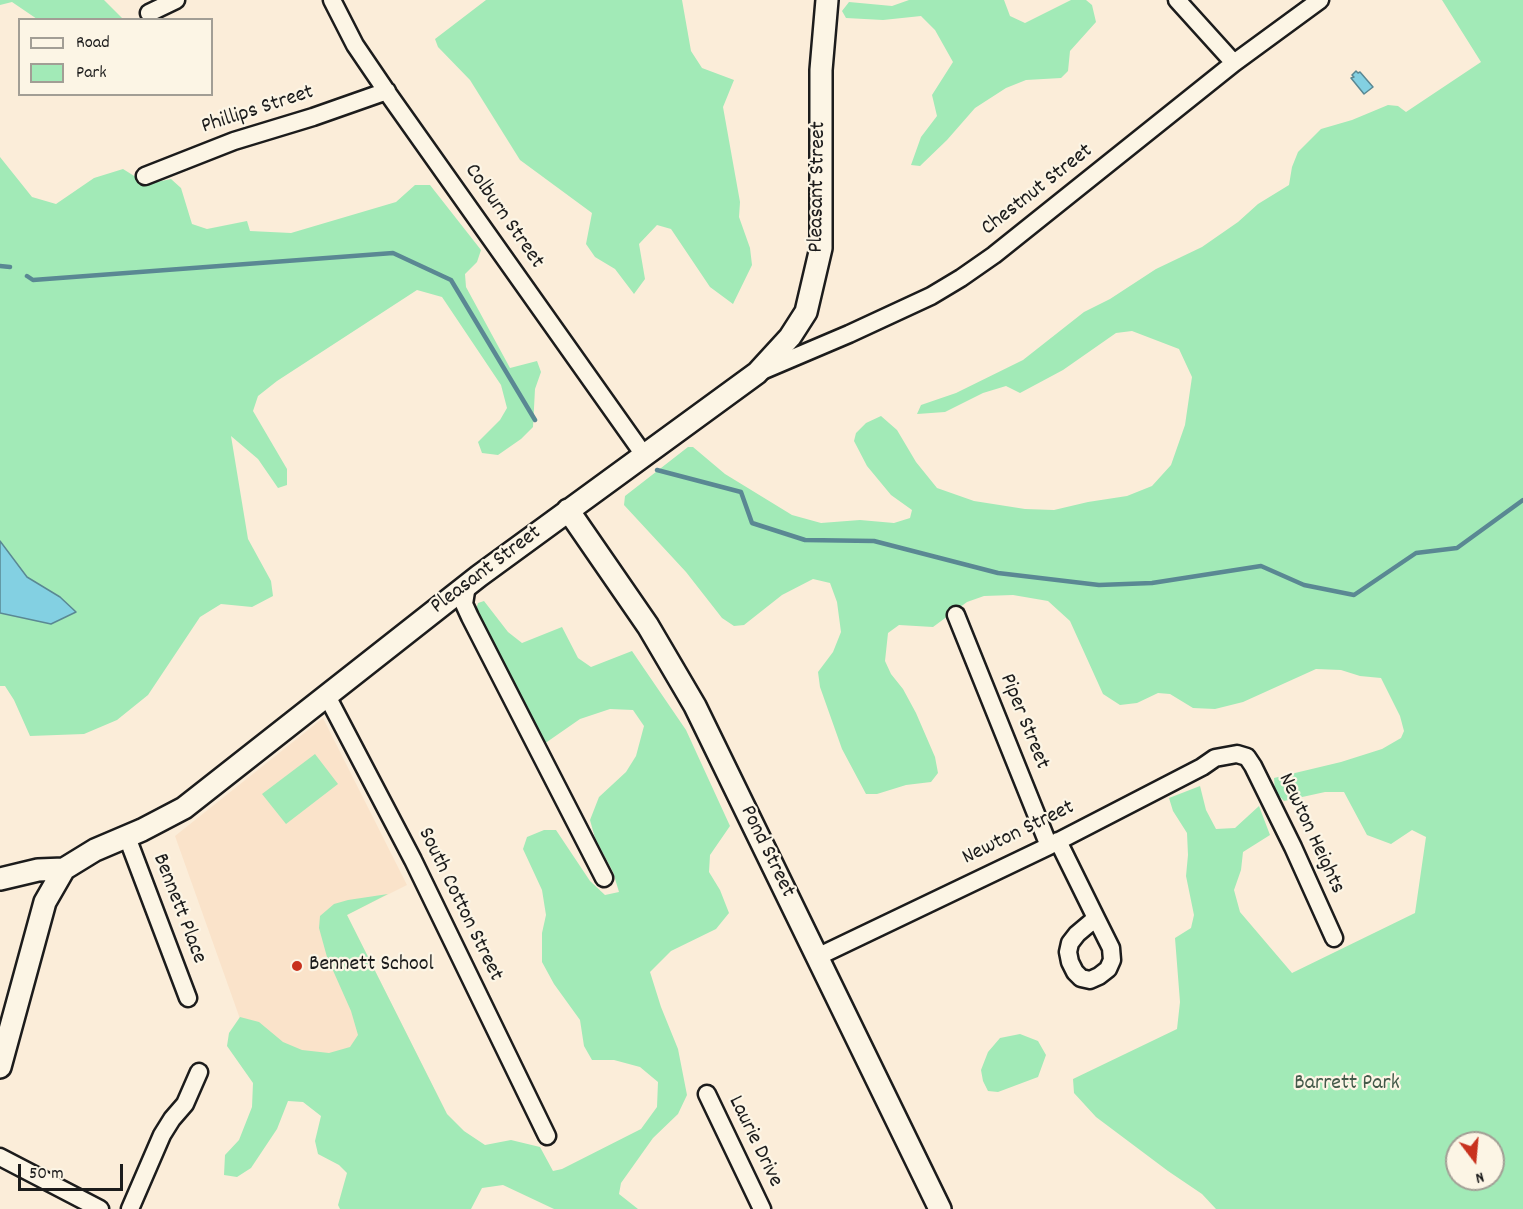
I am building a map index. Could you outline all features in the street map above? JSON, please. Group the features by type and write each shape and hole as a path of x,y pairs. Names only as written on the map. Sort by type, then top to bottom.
{"street":[{"path":"149,13 176,0"},
{"name":"Colburn Street","path":"332,0 356,45 387,91 644,455"},
{"name":"Pleasant Street","path":"0,1066 45,902 64,869 95,850 127,837 184,808 467,585 757,373 790,337 806,312 821,248 821,70 827,0"},
{"path":"1177,0 1234,63"},
{"name":"Chestnut Street","path":"757,373 859,330 931,296 961,278 994,255 1234,63 1320,0"},
{"name":"Phillips Street","path":"145,176 234,141 387,91"},
{"name":"Pond Street","path":"568,510 648,627 695,706 940,1209"},
{"path":"467,585 464,604 470,617 604,878"},
{"name":"Piper Street","path":"956,615 1054,844 1096,918"},
{"name":"South Cotton Street","path":"327,696 413,860 547,1136"},
{"name":"Newton Street","path":"817,957 1054,844 1202,768 1215,758 1228,754 1239,754"},
{"name":"Newton Heights","path":"1239,754 1247,757 1253,766 1334,938"},
{"name":"Bennett Place","path":"127,837 188,998"},
{"path":"0,879 38,870 64,869"},
{"path":"130,1209 162,1136 172,1119 185,1104 199,1072"},
{"name":"Laurie Drive","path":"707,1094 762,1209"},
{"path":"0,1157 100,1209"}],"shaded area":[{"name":"Bennett School","path":"323,718 407,885 347,915 447,1114 255,1061 175,836"}],"green space":[{"path":"0,0 104,0 122,18 36,18 12,2 0,5"},
{"path":"486,0 682,0 691,51 702,68 734,80 723,107 740,202 739,217 750,248 752,265 733,304 710,287 671,229 657,225 639,244 645,279 634,294 615,269 595,257 586,244 592,213 520,160 470,80 438,47 435,39"},
{"path":"909,0 1004,0 1010,16 1025,23 1071,0 1086,0 1092,5 1096,22 1070,51 1068,71 1061,78 1026,80 1006,88 975,108 920,166 911,165 921,137 937,116 932,95 953,62 935,30 921,16 883,20 846,18 842,11 849,2 892,6"},
{"name":"Barrett Park","path":"1442,0 1523,0 1523,1209 1216,1209 1202,1194 1096,1117 1074,1093 1073,1079 1177,1029 1180,1002 1175,938 1191,928 1194,915 1186,876 1187,833 1173,811 1169,798 1200,786 1206,810 1216,829 1235,828 1259,806 1270,835 1243,852 1241,870 1234,890 1240,912 1292,973 1415,913 1426,837 1412,830 1391,844 1367,835 1344,792 1325,792 1284,801 1275,791 1274,778 1341,762 1382,749 1401,738 1404,731 1400,716 1381,678 1360,676 1341,670 1316,669 1243,702 1215,709 1193,708 1170,694 1158,693 1137,703 1120,705 1103,694 1070,621 1048,601 1013,595 984,596 967,602 933,627 899,625 888,633 885,661 916,713 935,757 938,773 931,782 906,785 877,794 866,794 842,749 820,687 818,672 833,652 841,632 837,602 830,583 813,579 782,595 744,625 734,626 722,618 686,572 624,505 625,496 688,447 693,447 725,474 792,515 821,523 860,520 894,523 910,518 912,510 891,495 867,466 854,441 856,433 866,423 881,416 897,430 916,462 937,488 974,501 1025,509 1054,510 1127,496 1152,486 1171,465 1185,425 1192,377 1179,349 1132,331 1116,333 1063,370 1020,393 1006,386 983,393 945,412 917,414 921,405 956,393 1023,360 1084,312 1110,299 1156,269 1202,247 1238,222 1258,204 1289,185 1292,167 1298,152 1321,129 1352,120 1388,105 1398,106 1406,112 1481,62"},
{"path":"0,157 32,197 56,204 94,178 123,169 147,184 171,179 181,188 192,224 207,229 247,221 250,231 291,233 396,202 415,185 430,185 481,250 477,262 465,274 466,287 510,368 537,361 541,372 535,389 533,427 521,439 498,455 482,453 478,442 500,420 507,408 501,385 442,297 417,290 277,381 258,396 253,411 287,469 287,485 278,488 258,459 231,436 248,539 271,581 273,596 252,607 221,604 200,617 148,695 117,720 84,734 30,736 14,700 5,686 0,686 0,613 51,624 60,597 27,577 0,541"},
{"path":"484,601 508,632 522,643 562,627 578,658 591,667 632,651 686,730 730,826 710,855 709,872 720,890 729,913 716,929 671,951 650,972 678,1049 687,1095 678,1114 653,1138 621,1183 619,1194 638,1209 554,1209 503,1185 482,1188 471,1209 340,1209 338,1205 347,1173 339,1165 318,1154 315,1141 321,1116 303,1102 288,1101 277,1129 251,1168 237,1177 224,1175 225,1155 239,1140 252,1107 253,1083 227,1046 229,1033 240,1017 259,1022 283,1042 302,1050 329,1053 350,1047 358,1035 351,1011 327,957 319,928 320,916 334,904 348,900 388,894 347,915 447,1114 464,1131 485,1145 511,1140 540,1147 553,1171 562,1169 641,1129 657,1107 658,1082 640,1067 614,1060 592,1060 584,1046 580,1020 554,984 542,962 542,933 546,915 542,890 523,849 527,837 544,830 556,830 590,881 605,895 619,892 613,872 595,838 590,820 599,797 626,772 636,756 644,726 633,710 610,709 580,719 544,744 475,613 478,603"},
{"path":"315,754 338,784 286,824 262,794"},
{"path":"1020,1034 1038,1041 1046,1055 1038,1077 998,1092 988,1091 981,1070 988,1052 1000,1038"}],"water":[{"path":"1356,71 1360,72 1373,87 1364,94 1351,78 1354,77 1352,75"},
{"path":"0,541 27,577 60,597 76,612 51,624 0,613"}],"waterway":[{"path":"27,276 33,280 393,253 451,280 535,420"},
{"path":"0,266 10,267"},
{"path":"657,470 741,492 752,523 805,540 874,541 998,573 1099,585 1152,583 1261,566 1304,585 1354,595 1416,553 1457,548 1523,500"}],"place":[{"name":"Bennett School","path":"297,966"}]}
